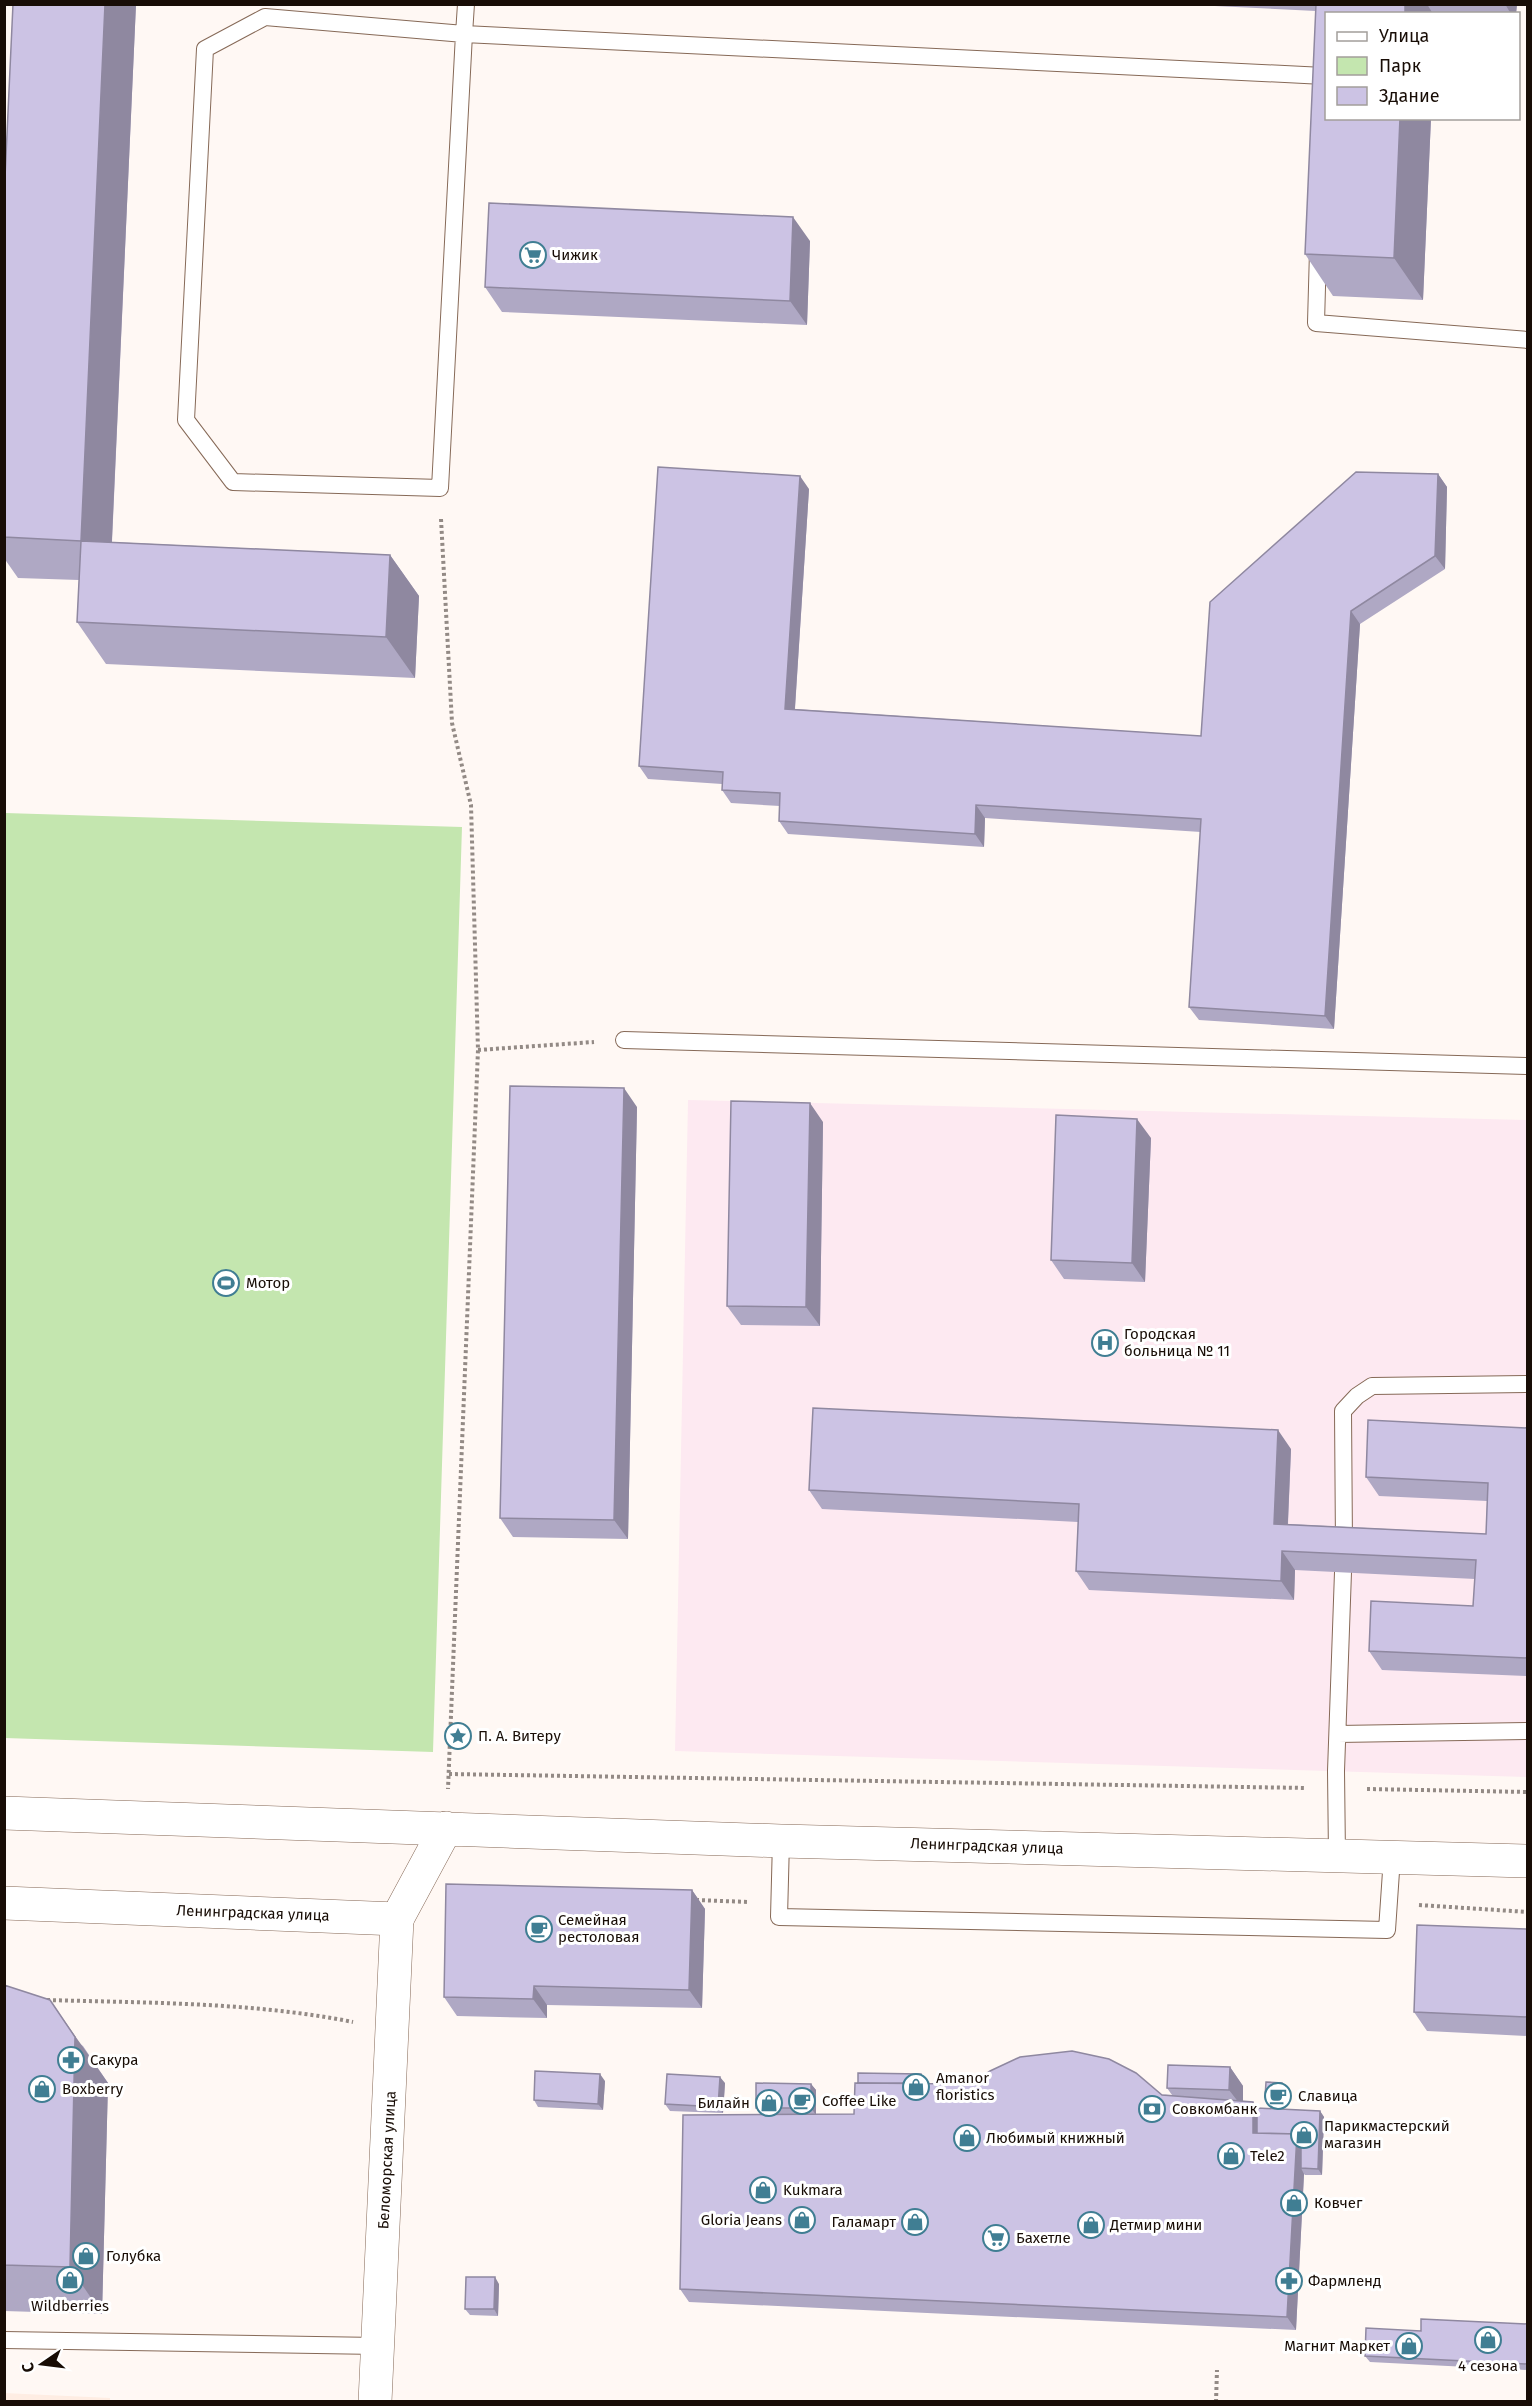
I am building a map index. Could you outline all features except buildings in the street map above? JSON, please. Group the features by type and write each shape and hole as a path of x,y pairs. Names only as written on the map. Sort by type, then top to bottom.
{"main road":[{"name":"Ленинградская улица","path":"4,1813 781,1841 1527,1861"},
{"path":"397,1919 446,1828"},
{"name":"Ленинградская улица","path":"4,1903 397,1919"},
{"name":"Беломорская улица","path":"375,2402 397,1919"}],"lane":[{"path":"465,4 464,34 440,488 233,482 186,420 205,49 265,17 464,34 1324,76 1323,99"},
{"path":"1318,240 1316,323 1527,340"},
{"path":"624,1040 1527,1066"},
{"path":"1344,1545 1344,1411 1357,1396 1372,1386 1527,1384"},
{"path":"1337,1856 1336,1789 1343,1572"},
{"path":"1338,1734 1527,1731"},
{"path":"781,1841 779,1917 1387,1930 1392,1857"},
{"path":"4,2340 378,2346"}],"path":[{"path":"440,488 452,723 471,805 478,1050 446,1828"},
{"path":"478,1050 624,1040"},
{"path":"448,1774 1527,1792"},
{"path":"39,2000 199,2004 304,2012 358,2023 393,2022"},
{"path":"1216,2402 1217,2370"}],"shaded area":[{"name":"Городская больница № 11","path":"688,1100 1527,1120 1527,1777 675,1751"},
{"path":"4,2393 110,2398 110,2401 5,2401"}],"green space":[{"name":"Мотор","path":"5,813 462,827 433,1752 5,1738"}],"place":[{"name":"Чижик","path":"533,255"},
{"name":"Мотор","path":"226,1283"},
{"name":"Городская больница № 11","path":"1105,1343"},
{"name":"П. А. Витеру","path":"458,1736"},
{"name":"Семейная рестоловая","path":"539,1929"},
{"name":"Сакура","path":"71,2060"},
{"name":"Amanor floristics","path":"916,2087"},
{"name":"Boxberry","path":"42,2089"},
{"name":"Славица","path":"1278,2096"},
{"name":"Coffee Like","path":"802,2101"},
{"name":"Билайн","path":"769,2103"},
{"name":"Совкомбанк","path":"1152,2109"},
{"name":"Парикмастерский магазин","path":"1304,2135"},
{"name":"Любимый книжный","path":"967,2138"},
{"name":"Tele2","path":"1231,2156"},
{"name":"Kukmara","path":"763,2190"},
{"name":"Ковчег","path":"1294,2203"},
{"name":"Gloria Jeans","path":"802,2220"},
{"name":"Галамарт","path":"915,2222"},
{"name":"Детмир мини","path":"1091,2225"},
{"name":"Бахетле","path":"996,2238"},
{"name":"Голубка","path":"86,2256"},
{"name":"Wildberries","path":"70,2280"},
{"name":"Фармленд","path":"1289,2281"},
{"name":"4 сезона","path":"1488,2340"},
{"name":"Магнит Маркет","path":"1409,2346"}]}
